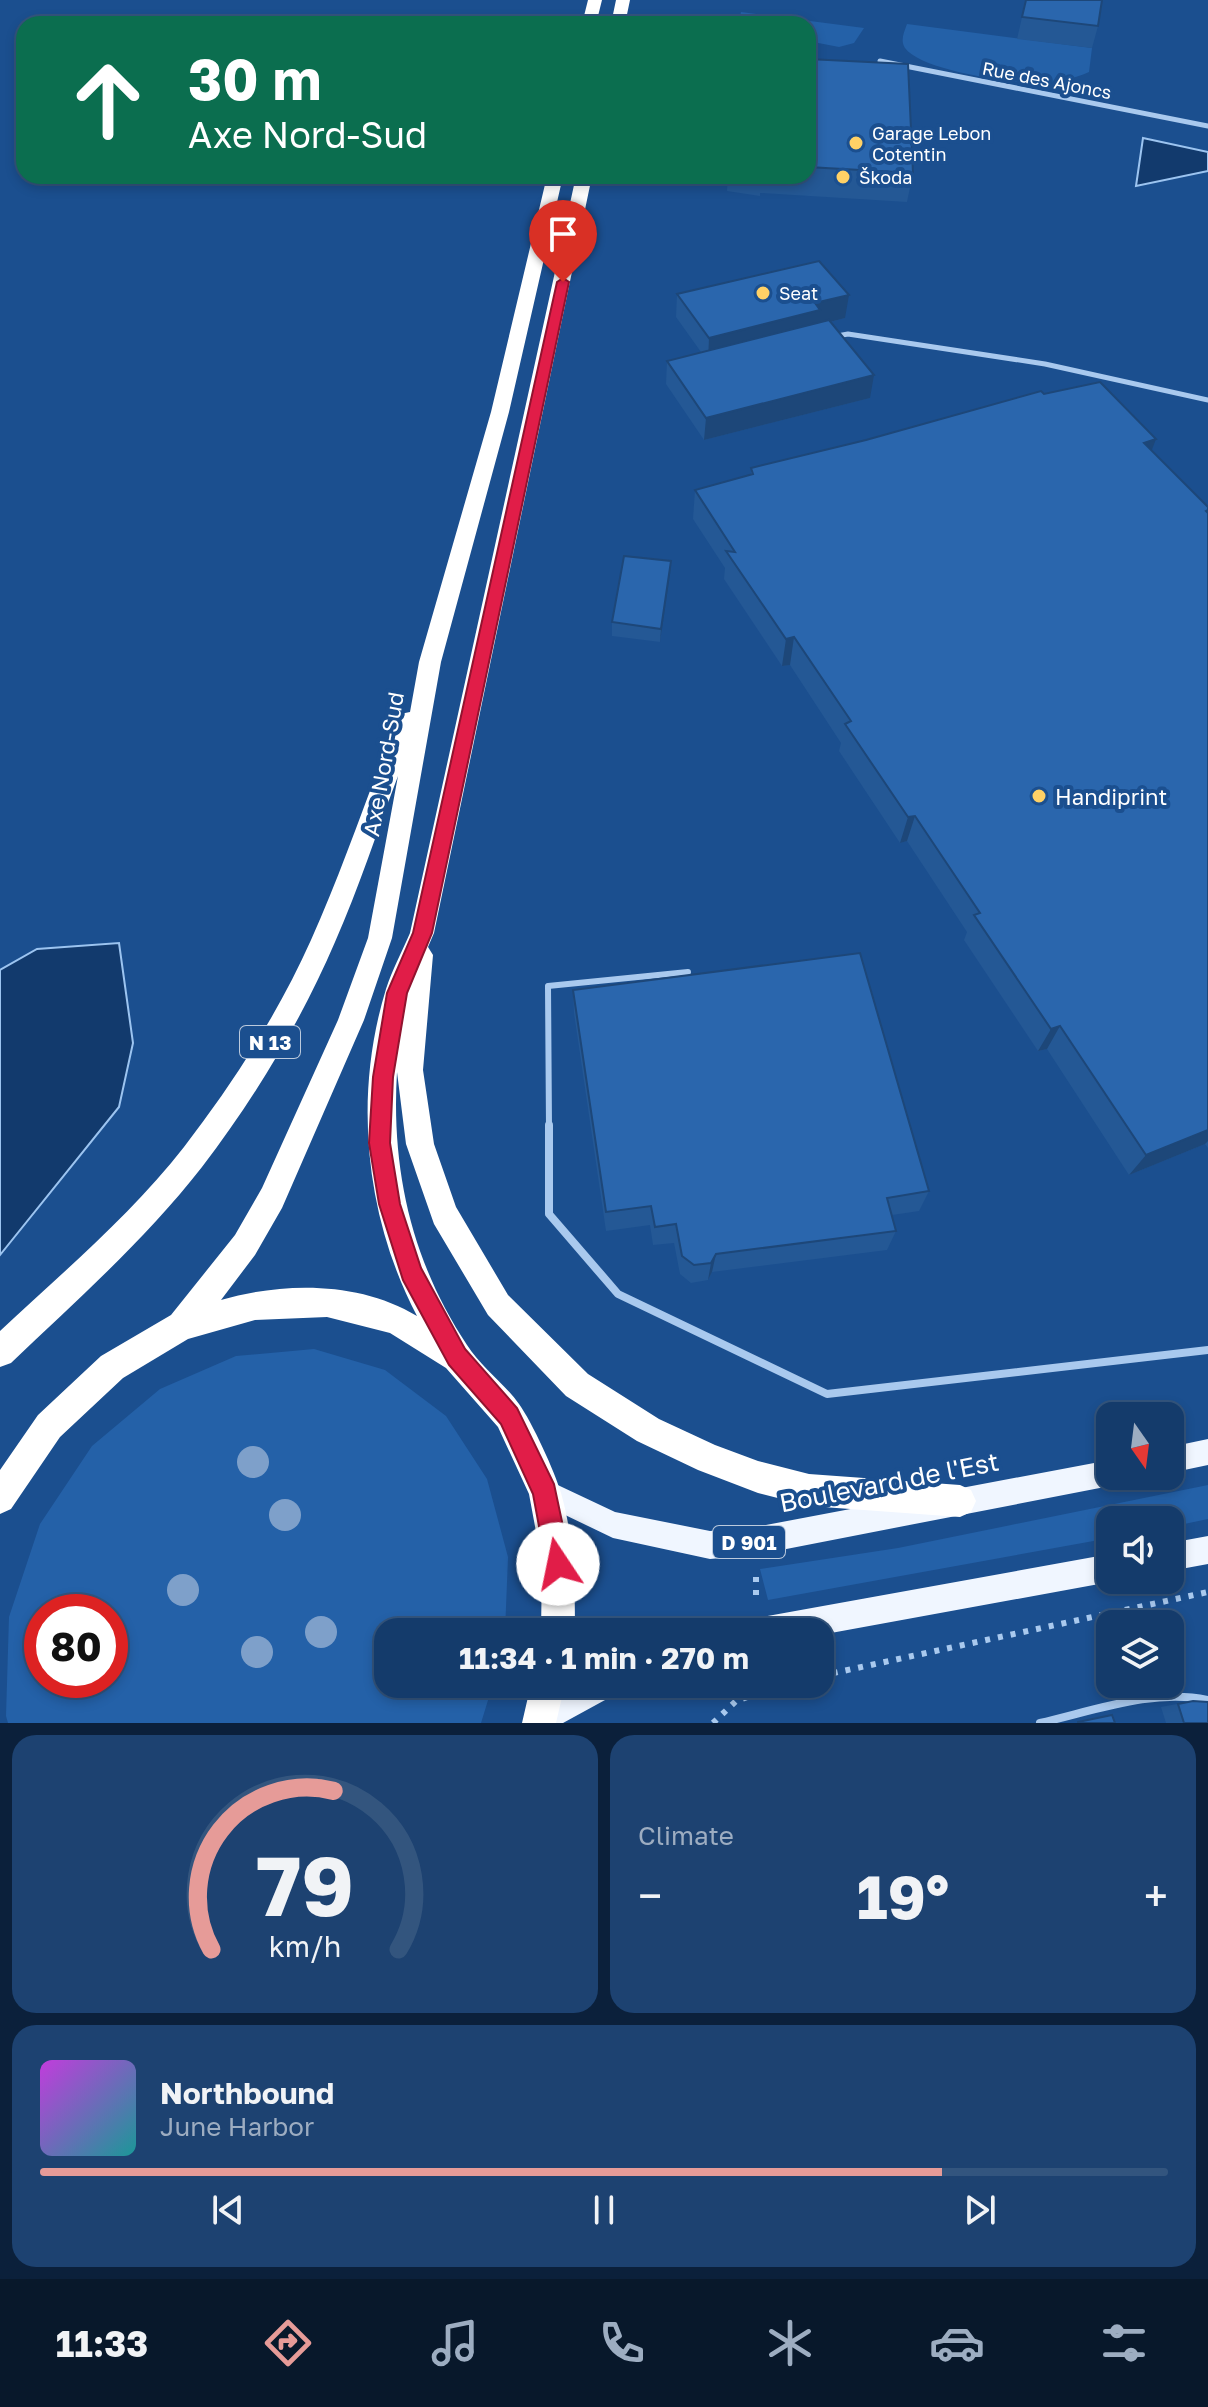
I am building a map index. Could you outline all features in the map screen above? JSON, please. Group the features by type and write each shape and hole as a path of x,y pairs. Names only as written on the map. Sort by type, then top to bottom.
{"highway":[{"name":"Axe Nord-Sud","path":"182,1326 245,1245 272,1198 351,1020 380,938 430,662 500,412 553,184"},
{"path":"582,184 422,933 410,1070 420,1144 444,1214 498,1305 577,1385 648,1430 709,1459 758,1477 809,1490 960,1501"},
{"name":"N 13","path":"0,1352 127,1232 192,1158 247,1081 292,1004 323,941 430,662"},
{"path":"422,933 397,993 383,1077 380,1143 390,1204 411,1272 457,1357 509,1416 545,1492 558,1564 558,1618"},
{"path":"0,1498 49,1426 112,1367 182,1326 255,1305 327,1302 396,1320 457,1357"},
{"path":"540,1721 545,1698"}],"main road":[{"path":"1184,1457 1208,1452"},
{"name":"Boulevard de l'Est","path":"545,1492 613,1525 710,1545 755,1541 1096,1476"},
{"path":"1184,1554 1208,1550"},
{"path":"834,1618 1096,1571"},
{"path":"540,1721 581,1698"}],"street":[{"name":"Rue des Ajoncs","path":"880,61 1208,126"}],"lane":[{"path":"833,336 848,334 1045,364 1208,400"},
{"path":"688,972 548,986 549,1214 618,1294 827,1394 1208,1350"},
{"path":"1040,1723 1147,1700 1182,1696 1208,1700"}],"path":[{"path":"834,1673 1208,1592"},
{"path":"713,1723 742,1698"}],"shaded area":[{"path":"741,12 772,16 740,16"},
{"path":"816,22 864,28 854,43 839,47 816,43"},
{"path":"907,24 1092,48 1089,72 1063,81 1034,83 950,70 915,56 905,48 903,39"},
{"path":"1143,138 1208,152 1208,171 1136,186"},
{"path":"119,943 133,1043 119,1107 0,1255 0,970 37,949"},
{"path":"314,1349 385,1370 446,1416 487,1479 508,1557 506,1618 374,1618 374,1698 489,1698 481,1723 8,1723 9,1617 40,1524 92,1446 160,1389 236,1356"},
{"path":"1208,1485 1208,1519 1184,1524 1184,1506 1105,1506 1184,1490"},
{"path":"1096,1508 1096,1541 768,1600 760,1569 898,1548"}],"building":[{"path":"1026,0 1102,0 1098,26 1022,17"},
{"path":"816,59 908,64 913,173 816,167"},
{"path":"819,261 849,295 815,303 820,310 709,338 677,294"},
{"path":"829,320 874,375 706,418 667,361"},
{"name":"Handiprint","path":"1100,382 1156,439 1144,443 1208,507 1208,1130 1146,1155 1060,1026 1051,1029 974,915 980,913 915,816 908,817 845,724 851,721 794,637 786,639 726,551 735,552 695,490 753,474 751,468 866,440 1041,391 1044,394"},
{"path":"624,556 671,561 661,629 612,622"},
{"path":"860,953 929,1191 887,1198 896,1231 716,1254 711,1263 694,1265 682,1256 676,1224 655,1227 651,1206 606,1212 573,990"},
{"path":"1208,1702 1208,1723 1184,1723 1178,1704"},
{"path":"1112,1715 1115,1723 1078,1723 1078,1722"}],"place":[{"name":"Garage Lebon Cotentin","path":"856,143"},
{"name":"Škoda","path":"843,177"},
{"name":"Seat","path":"763,293"},
{"name":"Handiprint","path":"1039,796"}],"route":[{"path":"558,1564 545,1492 509,1416 457,1357 411,1272 390,1204 380,1143 383,1077 397,993 422,933 563,282"}]}
